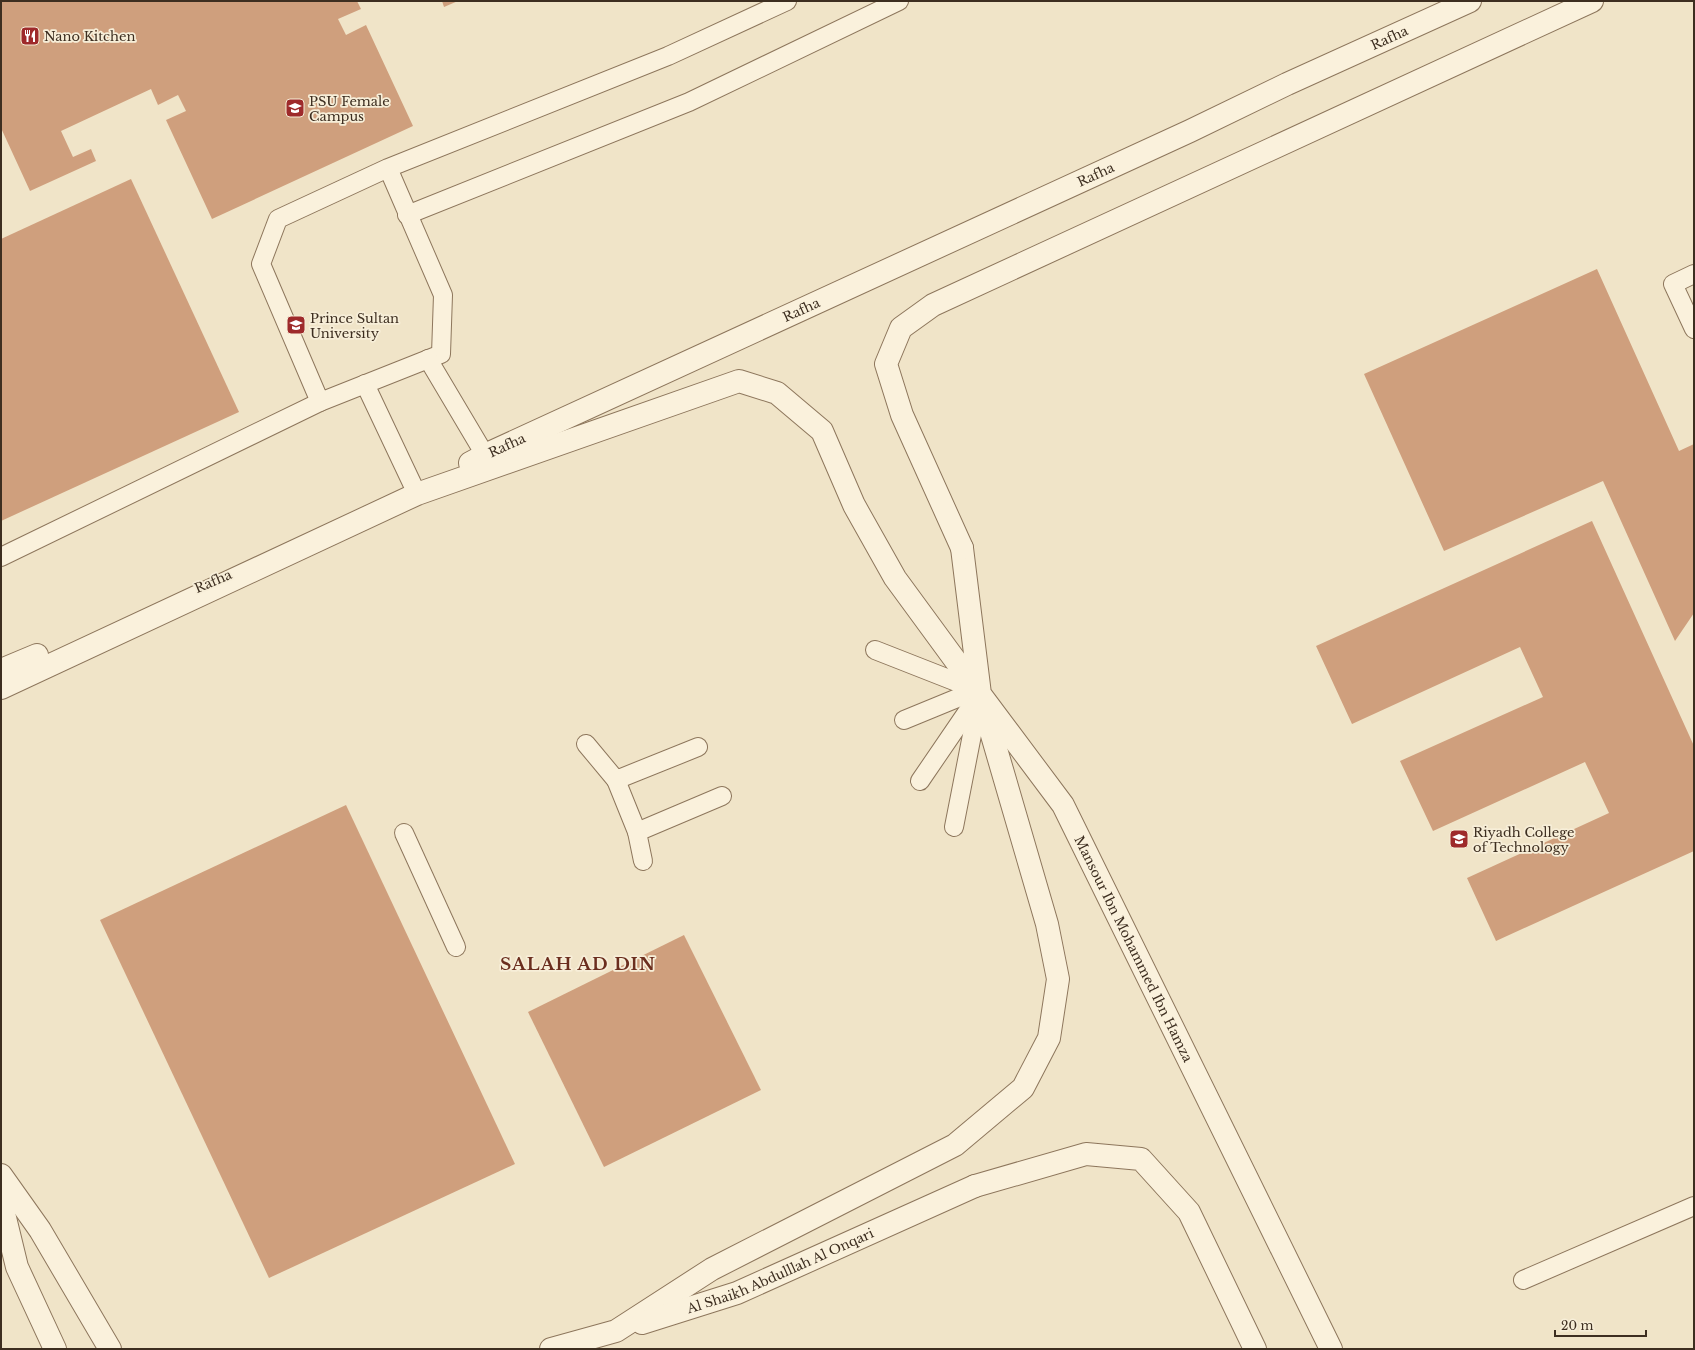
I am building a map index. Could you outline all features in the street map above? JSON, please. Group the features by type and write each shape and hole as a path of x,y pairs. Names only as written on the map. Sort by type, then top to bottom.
{"street":[{"name":"Rafha","path":"1,670 132,616 417,494 485,455 1190,131 1287,84 1470,1"},
{"name":"Mansour Ibn Mohammed Ibn Hamza","path":"1331,1349 1063,805 978,692 962,548 902,415 886,364 901,328 933,305 1592,1"},
{"path":"1,688 417,494 739,381 777,393 822,431 854,505 895,578 978,692 1047,924 1058,979 1049,1038 1023,1088 956,1144 712,1269 616,1331 551,1349"},
{"name":"Al Shaikh Abdulllah Al Onqari","path":"583,1349 616,1331 737,1294 975,1186 1086,1154 1141,1159 1189,1212 1255,1349"},
{"path":"1,1175 40,1230 110,1349"},
{"path":"1,1201 16,1267 55,1349"}],"lane":[{"path":"320,402 261,264 278,219 388,168 668,56 787,1"},
{"path":"407,215 689,102 899,1"},
{"path":"1,557 320,402 441,354 443,295 407,215 388,168"},
{"path":"1694,274 1673,284 1694,329"},
{"path":"428,360 485,455"},
{"path":"365,384 417,494"},
{"path":"875,650 978,692"},
{"path":"904,720 978,692"},
{"path":"920,781 978,692"},
{"path":"954,828 978,692"},
{"path":"586,744 616,780 637,832 643,861"},
{"path":"616,780 698,747"},
{"path":"637,832 722,796"},
{"path":"404,833 456,947"},
{"path":"1523,1280 1694,1206"}],"building":[{"name":"PSU Female Campus","path":"1,1 357,1 361,9 338,19 346,35 366,25 413,126 212,219 166,120 186,111 178,95 158,105 151,89 61,131 73,157 91,149 96,161 30,191 1,128"},
{"path":"442,1 458,1 444,7"},
{"path":"131,179 239,412 1,521 1,239"},
{"path":"1597,269 1679,451 1694,444 1694,613 1675,641 1603,481 1444,551 1364,374"},
{"path":"1592,521 1694,746 1694,851 1496,941 1467,878 1609,813 1585,762 1433,831 1400,761 1543,697 1520,647 1352,724 1316,646"},
{"path":"346,805 515,1164 269,1278 100,920"},
{"path":"684,935 761,1090 604,1167 528,1012"}],"place":[{"name":"Nano Kitchen","path":"30,36"},
{"name":"PSU Female Campus","path":"295,108"},
{"name":"Prince Sultan University","path":"296,325"},
{"name":"Riyadh College of Technology","path":"1459,839"}],"district":[{"name":"SALAH AD DIN","path":"578,964"}]}
